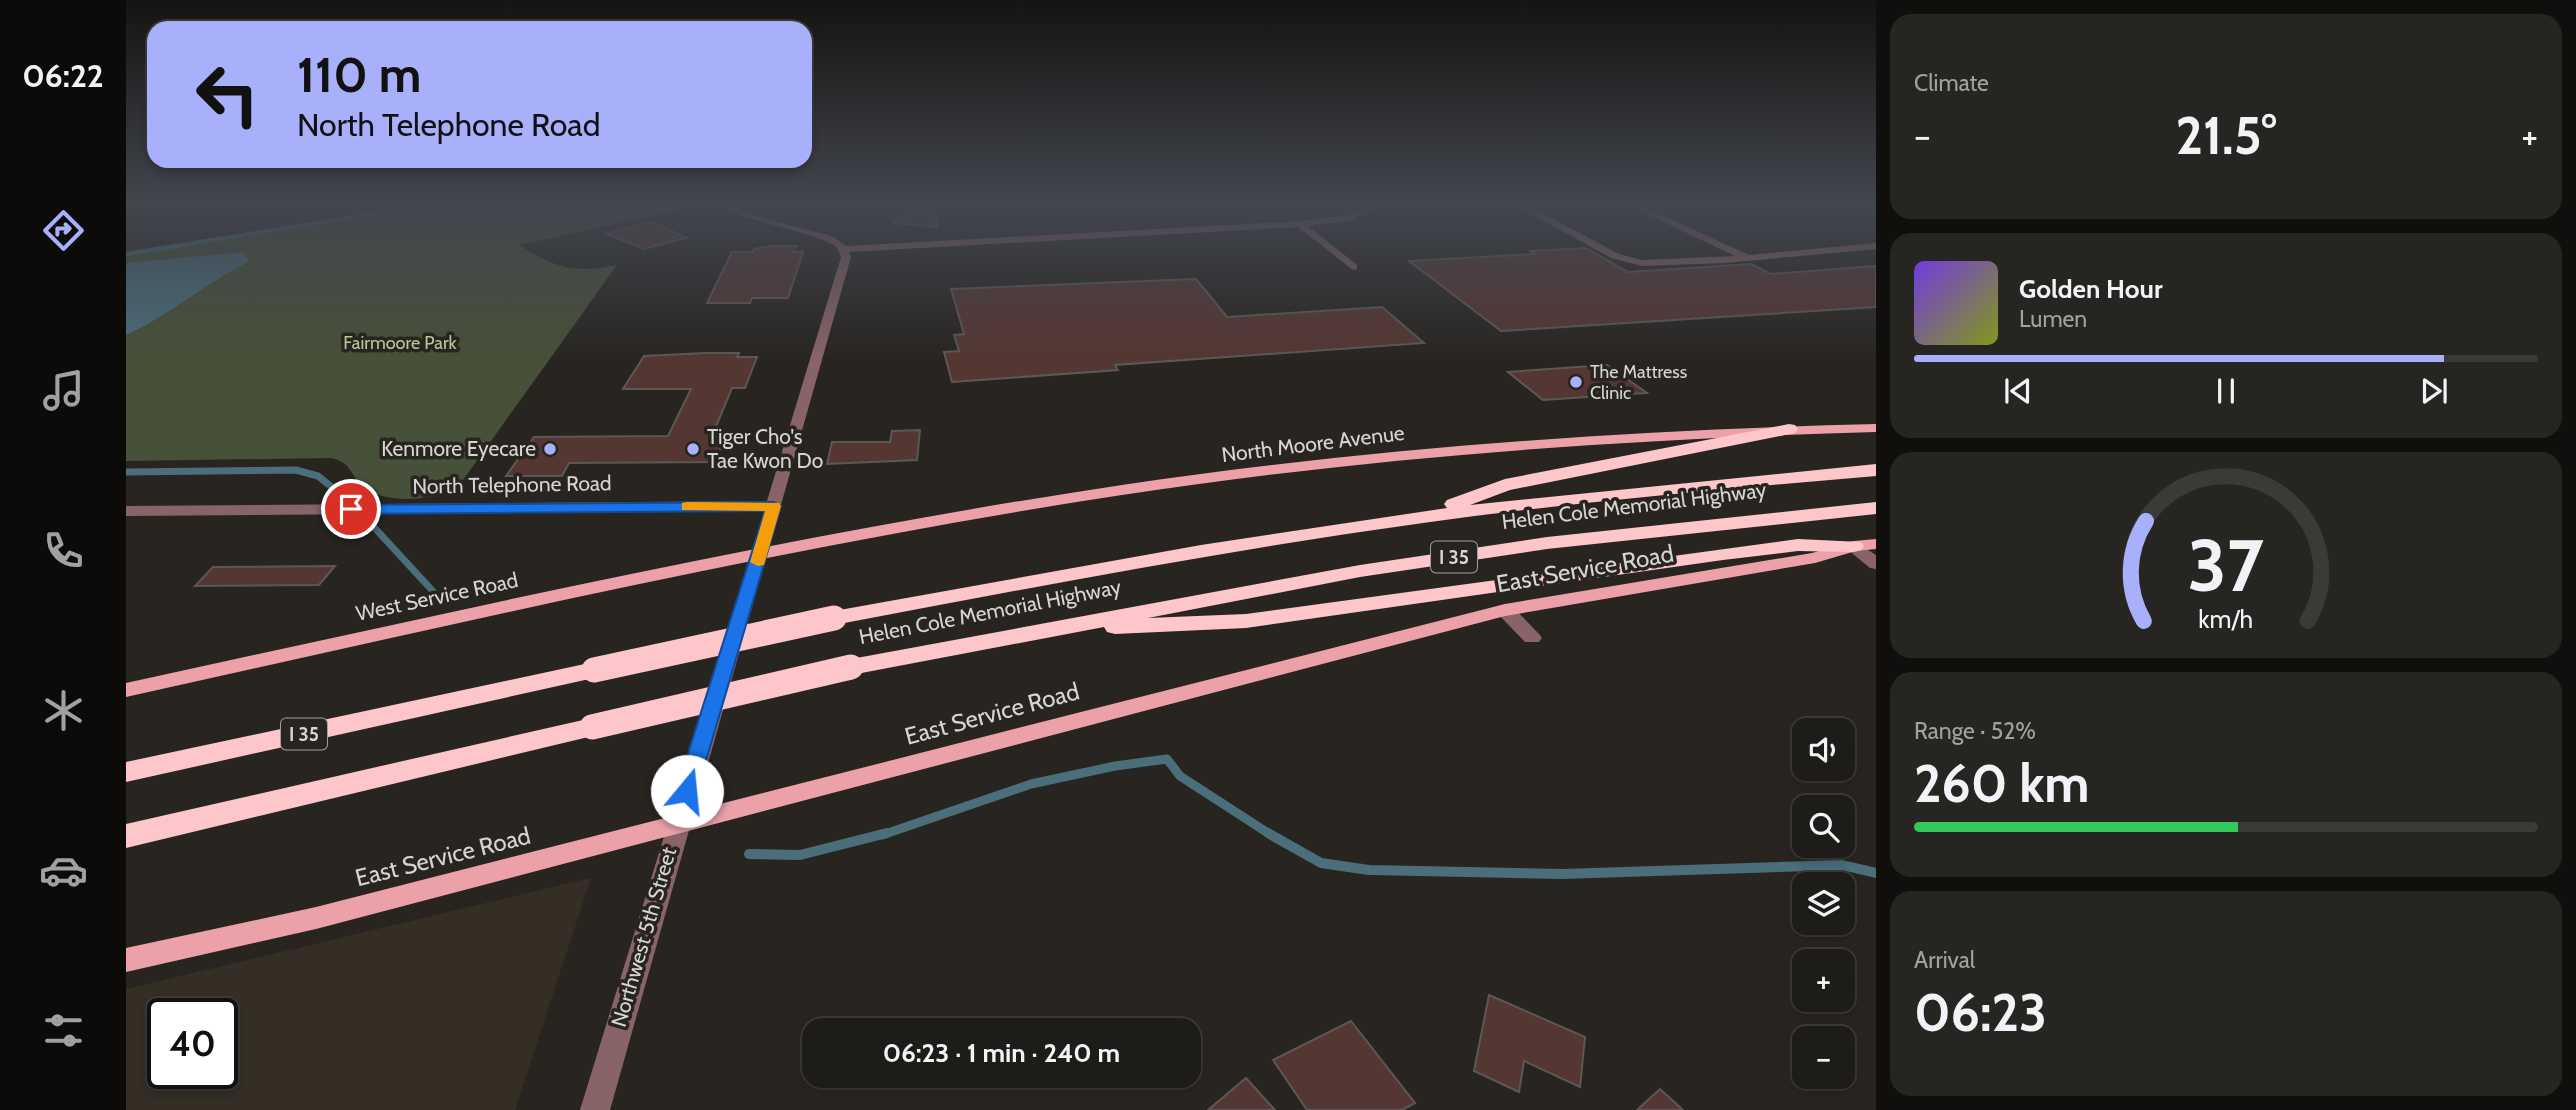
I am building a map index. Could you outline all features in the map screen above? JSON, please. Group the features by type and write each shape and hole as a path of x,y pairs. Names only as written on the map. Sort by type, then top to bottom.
{"highway":[{"path":"1421,517 1505,485 1789,429"},
{"name":"Helen Cole Memorial Highway","path":"126,772 834,618 1124,564 1421,517 1719,483 1876,470"},
{"name":"Helen Cole Memorial Highway","path":"126,836 851,667 1035,630 1360,571 1534,545 1876,508"},
{"path":"1035,630 1246,621 1723,554 1798,545 1865,545"}],"main road":[{"name":"North Moore Avenue","path":"760,555 989,511 1240,473 1565,440 1789,429 1876,428"},
{"name":"East Service Road","path":"126,960 316,918 1505,610 1815,558 1865,545"},
{"name":"West Service Road","path":"126,690 547,596 760,555"}],"street":[{"name":"Northwest 5th Street","path":"595,1110 676,826 760,555 846,256"},
{"path":"1339,256 1353,267"},
{"path":"1615,256 1633,262 1670,264 1762,256"},
{"name":"North Telephone Road","path":"126,511 774,506"},
{"path":"1865,545 1876,564"},
{"path":"1505,610 1532,638"}],"shaded area":[{"path":"591,878 515,1110 126,1110 126,989"}],"green space":[{"name":"Fairmoore Park","path":"126,256 538,256 555,264 577,269 617,265 458,487 448,492 410,499 384,496 363,486 347,466 332,458 126,461"}],"water":[{"path":"203,256 245,256 249,262 126,335 126,263"}],"building":[{"path":"730,256 802,256 788,298 752,298 750,303 707,303"},
{"path":"1503,256 1600,256 1628,272 1751,264 1771,274 1876,266 1876,307 1501,331 1409,261"},
{"path":"1196,279 1227,317 1382,307 1424,343 1115,365 1118,370 952,382 944,352 959,351 954,335 964,334 951,289"},
{"path":"739,353 737,357 757,357 745,388 732,388 712,436 726,436 715,462 569,463 562,476 506,476 534,437 668,436 691,389 623,389 644,356"},
{"name":"The Mattress Clinic","path":"1607,365 1647,393 1543,400 1508,372"},
{"path":"920,430 917,460 827,464 832,442 890,442 892,431"},
{"path":"335,566 319,585 195,586 213,567"},
{"path":"1489,995 1585,1037 1580,1087 1524,1061 1519,1092 1474,1071"},
{"path":"1351,1021 1415,1103 1402,1110 1307,1110 1273,1060"},
{"path":"1246,1078 1275,1110 1208,1110"},
{"path":"1660,1089 1683,1110 1637,1110"}],"waterway":[{"path":"126,472 296,470 318,476 339,493"},
{"path":"372,525 441,600"},
{"path":"882,835 1031,784 1115,766 1167,759 1180,776 1271,835"},
{"path":"749,854 800,855 887,833"},
{"path":"1268,833 1321,863 1369,870 1562,874 1842,865 1876,873"}],"slow traffic":[{"path":"687,506 774,506 758,562"}],"place":[{"name":"The Mattress Clinic","path":"1576,382"},
{"name":"Kenmore Eyecare","path":"550,449"},
{"name":"Tiger Cho's Tae Kwon Do","path":"693,449"}],"route":[{"path":"351,509 774,506 687,791"}]}
